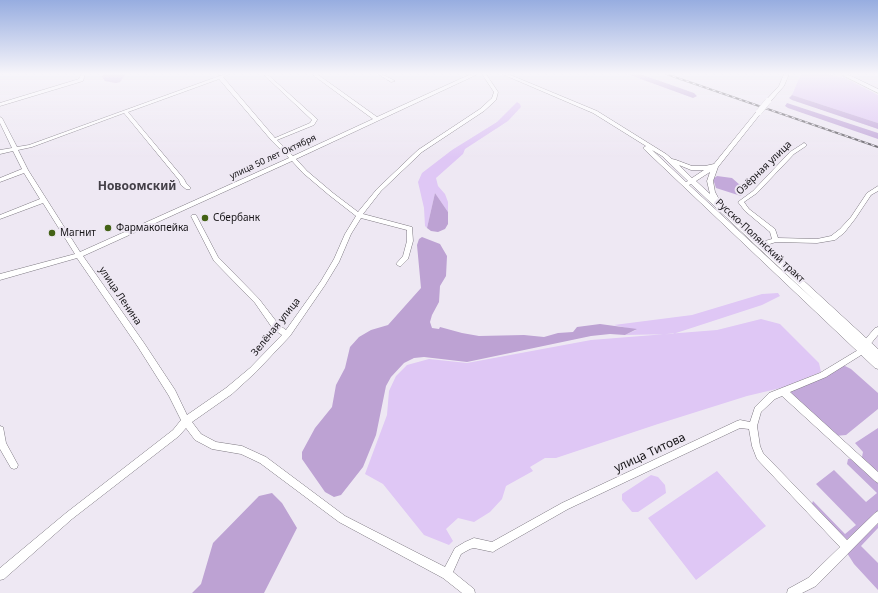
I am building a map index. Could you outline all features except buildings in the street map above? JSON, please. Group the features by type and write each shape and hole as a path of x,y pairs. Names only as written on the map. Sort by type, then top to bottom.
{"main road":[{"name":"Русско-Полянский тракт","path":"572,102 585,107 628,132 664,156 689,183 864,347 878,355"},
{"path":"729,216 715,198 711,186 711,173 767,102"},
{"name":"Русско-Полянский тракт","path":"628,132 729,216 864,347 878,365"},
{"path":"664,156 691,168 705,168 716,165"},
{"path":"689,183 716,165"}],"street":[{"path":"0,152 16,149 151,102"},
{"path":"241,102 292,159 331,194 359,215 410,229 410,241 406,257 400,264"},
{"path":"274,140 312,124 315,120 295,102"},
{"path":"352,102 376,119"},
{"name":"улица 50 лет Октября","path":"0,277 79,255 292,159 414,102"},
{"name":"Зелёная улица","path":"0,575 69,516 176,433 186,422 228,391 253,370 287,334 334,266 348,234 359,215 379,190 412,158 435,140 482,110 491,102"},
{"path":"125,111 182,180 183,184 188,188"},
{"name":"улица Ленина","path":"0,118 25,170 79,255 141,345 172,393 186,422 198,437 215,446 242,450 263,460 342,519 447,574 470,593"},
{"name":"Озёрная улица","path":"776,240 773,231 747,210 741,202 755,192 792,154 804,145"},
{"path":"0,180 25,170"},
{"path":"760,245 776,240 817,242 833,238 842,231 853,218 869,194 878,188"},
{"path":"0,217 44,200"},
{"path":"194,216 216,259 257,301 276,327 287,334"},
{"path":"846,547 760,456 756,446 753,426 755,418 764,403 772,396 823,375 864,347 878,330"},
{"path":"782,391 878,478"},
{"name":"улица Титова","path":"447,574 458,551 468,545 474,543 493,548 565,506 740,424 753,426"},
{"path":"0,430 2,444 14,465"},
{"path":"792,593 812,582 878,516"}],"shaded area":[{"path":"517,102 521,107 508,121 465,149 463,154 436,178 438,186 445,194 448,202 448,212 435,193 427,228 425,226 424,208 418,182 422,173 452,150 497,122"},
{"path":"797,102 812,102 878,123 878,129"},
{"path":"812,102 878,102 878,123"},
{"path":"787,103 878,133 878,139 788,108 785,106"},
{"path":"717,176 732,178 740,185 738,189 742,193 741,196 716,188 713,179"},
{"path":"435,193 448,212 448,224 445,229 438,232 431,231 427,228"},
{"path":"422,237 440,244 447,256 446,276 440,286 439,302 430,322 432,328 439,329 440,327 479,336 524,335 544,337 558,333 573,332 577,327 600,324 637,329 625,335 610,334 591,336 467,362 424,357 414,358 404,363 391,377 386,386 376,435 363,467 341,495 334,497 325,492 302,459 302,452 315,428 332,407 336,385 345,368 350,347 359,337 371,330 388,325 421,288 417,245 419,239"},
{"path":"778,293 780,296 762,305 673,334 625,335 636,330 614,325 692,315 762,294"},
{"path":"761,319 780,324 819,363 821,372 785,387 747,396 556,458 545,458 530,467 533,471 506,486 502,499 490,512 474,522 458,518 446,529 453,541 449,545 424,535 383,484 365,474 387,415 389,391 396,376 407,365 429,359 467,363 591,340 717,330"},
{"path":"843,365 851,369 878,393 878,409 846,435 835,436 790,394 791,390"},
{"path":"878,428 878,528 861,546 878,563 878,590 854,564 811,506 813,501 845,534 856,525 816,484 834,470 866,502 877,493 847,464 848,459 862,457 863,452 855,443"},
{"path":"717,471 766,526 696,580 648,518"},
{"path":"651,475 658,477 665,485 666,493 638,512 632,512 622,500 622,494"},
{"path":"272,493 282,503 297,528 264,593 192,593 201,584 213,543 259,496"}],"railway":[{"path":"746,102 878,147"}],"place":[{"name":"Сбербанк","path":"205,218"},
{"name":"Фармакопейка","path":"108,228"},
{"name":"Магнит","path":"52,233"}],"district":[{"name":"Новоомский","path":"137,187"}]}
